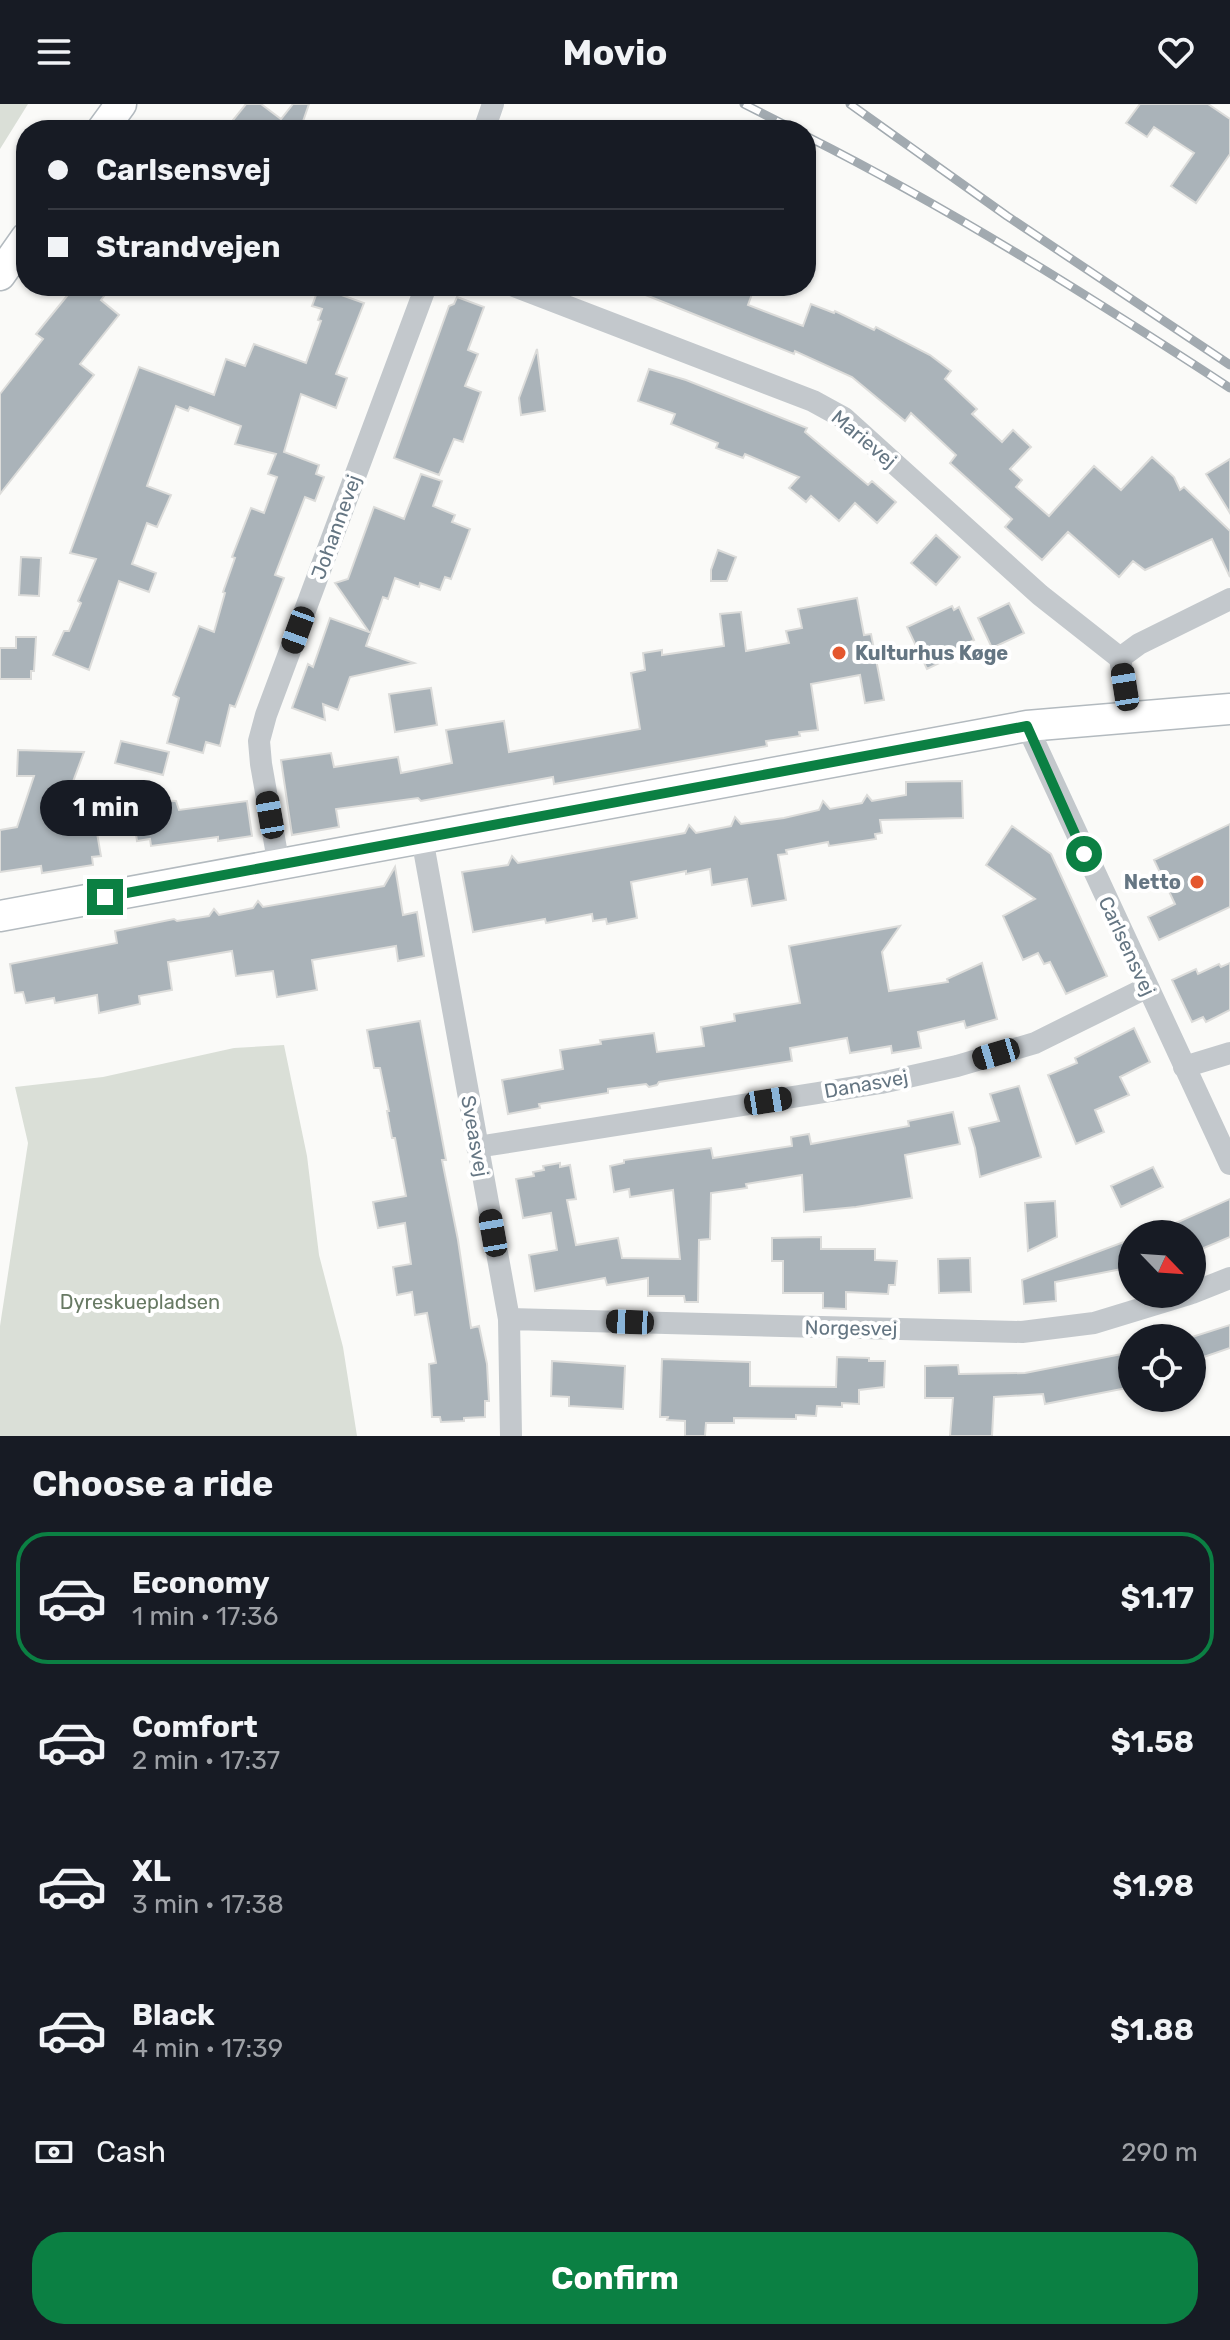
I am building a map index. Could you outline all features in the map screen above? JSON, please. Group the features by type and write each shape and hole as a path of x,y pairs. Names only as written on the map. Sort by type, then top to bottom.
{"street":[{"path":"0,275 16,252"},
{"name":"Johannevej","path":"279,866 259,741 422,296"},
{"name":"Marievej","path":"540,296 807,398 844,418 1040,595 1120,658"},
{"path":"1129,716 1120,658 1139,644 1230,599"},
{"path":"0,916 1027,726 1230,709"},
{"name":"Carlsensvej","path":"1027,726 1230,1164"},
{"name":"Sveasvej","path":"422,838 509,1319 511,1436"},
{"name":"Danasvej","path":"477,1147 881,1083 957,1066 1035,1043 1146,988"},
{"path":"1184,1067 1230,1053"},
{"name":"Norgesvej","path":"1206,1287 1230,1278"},
{"name":"Norgesvej","path":"509,1319 1022,1332 1094,1323 1142,1308"}],"green space":[{"path":"0,104 28,104 16,120 0,149"},
{"name":"Dyreskuepladsen","path":"284,1045 307,1156 319,1255 343,1347 357,1436 0,1436 0,1326 28,1143 15,1087 103,1077 234,1048"}],"building":[{"path":"246,104 261,104 281,119 293,104 309,104 303,120 233,120"},
{"path":"1140,104 1208,104 1230,119 1230,154 1196,203 1171,186 1194,153 1154,127 1147,137 1126,123"},
{"path":"67,296 104,296 101,300 119,315 80,364 94,375 0,494 0,394 43,339 36,334"},
{"path":"316,296 344,296 364,303 336,374 347,378 336,408 301,394 284,452 319,465 316,474 324,477 315,501 305,497 275,575 284,578 235,707 230,705 220,746 206,742 203,753 167,743 179,698 173,695 199,626 214,632 235,558 232,557 251,508 264,513 277,477 268,474 276,454 235,444 241,426 190,407 188,411 176,406 147,486 171,495 157,527 147,523 132,564 156,573 149,592 119,581 89,670 53,655 64,631 69,631 96,559 70,553 139,367 214,395 226,359 245,366 254,344 306,363 321,321 318,320 322,309 312,306"},
{"path":"648,296 751,296 748,305 803,326 811,304 835,311 874,330 876,327 930,355 951,371 945,379 977,409 972,414 1002,442 1013,430 1031,447 1010,469 1022,480 1016,487 1049,516 1094,466 1121,490 1152,457 1174,477 1180,490 1184,487 1230,531 1230,577 1212,539 1145,570 1133,561 1119,577 1068,532 1042,560 1005,527 1012,519 950,463 956,455 911,413 905,421 852,377 795,351 794,354"},
{"path":"457,297 484,307 468,350 478,354 465,386 481,392 463,442 454,439 439,475 394,458 449,306 454,304"},
{"path":"537,349 545,411 521,415 519,398"},
{"path":"649,369 686,380 807,428 805,432 868,485 872,481 896,502 877,523 855,503 839,521 811,496 806,502 789,488 799,477 745,454 743,458 716,448 718,443 671,424 675,414 638,401"},
{"path":"1230,459 1230,513 1206,474"},
{"path":"421,474 442,481 433,506 455,515 452,522 470,529 451,579 445,577 440,590 420,583 419,587 395,578 388,599 383,597 366,646 414,663 350,677 338,710 323,704 325,720 292,708 308,664 313,667 330,618 369,632 335,583 348,579 374,507 404,519"},
{"path":"936,535 960,557 936,585 911,563"},
{"path":"718,550 736,557 727,581 711,581 711,570"},
{"path":"21,557 41,558 39,596 19,595"},
{"path":"857,598 864,635 871,634 884,700 865,703 860,675 811,684 818,730 766,741 767,746 554,784 553,777 421,801 418,798 336,809 339,827 292,835 281,760 331,753 334,767 398,757 401,773 452,763 446,730 504,721 509,752 640,729 631,673 645,670 643,653 662,650 662,655 724,646 720,614 741,612 746,651 789,643 786,631 802,628 798,609"},
{"path":"1009,603 1024,633 992,648 978,618"},
{"path":"952,606 954,610 959,607 974,640 950,652 952,657 927,669 907,627"},
{"path":"16,637 36,637 31,679 0,679 0,648 16,648"},
{"path":"431,688 437,725 395,732 389,694"},
{"path":"121,741 169,752 163,775 115,763"},
{"path":"18,750 84,752 64,806 92,804 101,856 92,857 93,865 42,873 41,866 0,872 0,830 17,827 34,776 17,776"},
{"path":"962,781 963,818 880,820 882,833 875,834 876,839 829,846 828,842 786,850 787,854 778,855 786,900 752,906 747,879 712,885 710,869 686,874 686,871 631,882 637,918 607,924 606,919 593,921 592,914 473,932 462,872 508,865 512,856 518,863 685,833 689,825 696,833 731,826 735,817 741,824 784,818 819,810 823,801 830,809 862,803 867,795 872,801 906,795 906,782"},
{"path":"131,801 176,801 179,810 247,801 252,836 151,846 150,839 137,841"},
{"name":"Netto","path":"1230,824 1230,907 1159,940 1148,917 1175,904 1154,860"},
{"path":"1012,826 1051,854 1107,976 1066,994 1050,962 1044,964 1038,953 1023,960 1003,916 1035,899 986,865"},
{"path":"395,867 403,915 417,912 424,956 398,961 396,946 312,960 317,990 277,997 273,971 236,976 232,951 168,962 172,990 139,996 140,1004 99,1013 97,995 55,1003 54,998 26,1003 23,992 15,993 10,964 117,943 115,931 174,919 209,916 214,909 219,915 253,908 258,901 263,907 384,886"},
{"path":"900,926 882,952 889,991 948,982 947,979 982,963 997,1019 966,1028 964,1021 918,1032 921,1048 892,1053 891,1046 850,1053 847,1038 790,1048 792,1061 659,1082 649,1087 646,1084 608,1089 608,1093 539,1104 540,1108 508,1114 502,1080 563,1069 560,1050 601,1044 600,1040 654,1033 657,1052 704,1046 701,1027 735,1021 734,1014 800,1003 789,946"},
{"path":"1230,963 1230,1010 1206,1022 1203,1017 1192,1022 1172,980 1196,969 1198,974 1219,964 1221,967"},
{"path":"420,1021 446,1160 442,1160 471,1328 479,1326 487,1364 489,1401 485,1401 485,1417 464,1418 464,1421 441,1422 440,1417 432,1417 429,1364 436,1363 427,1313 415,1315 412,1292 397,1295 393,1267 411,1264 405,1223 378,1228 373,1202 406,1196 380,1068 374,1068 367,1030"},
{"path":"1134,1028 1150,1062 1120,1077 1129,1095 1095,1110 1104,1132 1076,1144 1048,1075 1077,1063 1075,1058"},
{"path":"1019,1086 1041,1157 980,1177 969,1128 999,1121 990,1094"},
{"path":"953,1112 960,1144 905,1155 912,1198 804,1212 802,1175 711,1193 710,1239 699,1240 698,1302 685,1302 684,1296 648,1296 648,1278 607,1285 605,1278 535,1291 529,1255 557,1250 551,1213 523,1218 516,1179 534,1176 533,1172 544,1170 543,1166 570,1165 576,1199 567,1200 576,1245 618,1238 622,1258 680,1259 673,1190 630,1197 629,1189 614,1192 610,1166 624,1163 624,1160 711,1148 713,1158 792,1146 791,1137 809,1134 811,1144 909,1126 908,1121"},
{"path":"1153,1167 1163,1187 1121,1207 1111,1186"},
{"path":"1230,1199 1230,1237 1206,1247 1206,1220 1183,1220"},
{"path":"1055,1201 1057,1237 1028,1251 1025,1203"},
{"path":"821,1237 821,1249 875,1249 875,1260 897,1261 895,1285 889,1285 888,1294 846,1292 846,1309 823,1308 823,1293 783,1293 783,1261 772,1261 772,1238"},
{"path":"1118,1244 1118,1270 1055,1282 1056,1301 1024,1304 1022,1280"},
{"path":"970,1258 971,1292 939,1293 938,1259"},
{"path":"1230,1325 1230,1348 1206,1356 1206,1333"},
{"path":"1118,1355 1118,1390 1045,1404 1043,1394 994,1397 992,1436 950,1436 953,1398 925,1398 925,1366 958,1365 959,1374 1025,1373"},
{"path":"837,1357 885,1361 884,1387 859,1390 859,1404 817,1406 816,1416 796,1415 796,1419 734,1418 734,1423 706,1423 705,1436 685,1436 685,1421 660,1417 662,1359 750,1362 750,1386 836,1387"},
{"path":"552,1361 625,1366 623,1409 569,1406 569,1397 551,1396"}],"railway":[{"path":"744,104 775,120"},
{"path":"850,104 1007,216 1230,365"},
{"path":"816,141 1021,256 1230,388"}],"place":[{"name":"Kulturhus Køge","path":"839,653"},
{"name":"Netto","path":"1197,882"}],"route":[{"path":"105,897 1027,726 1084,854"}]}
